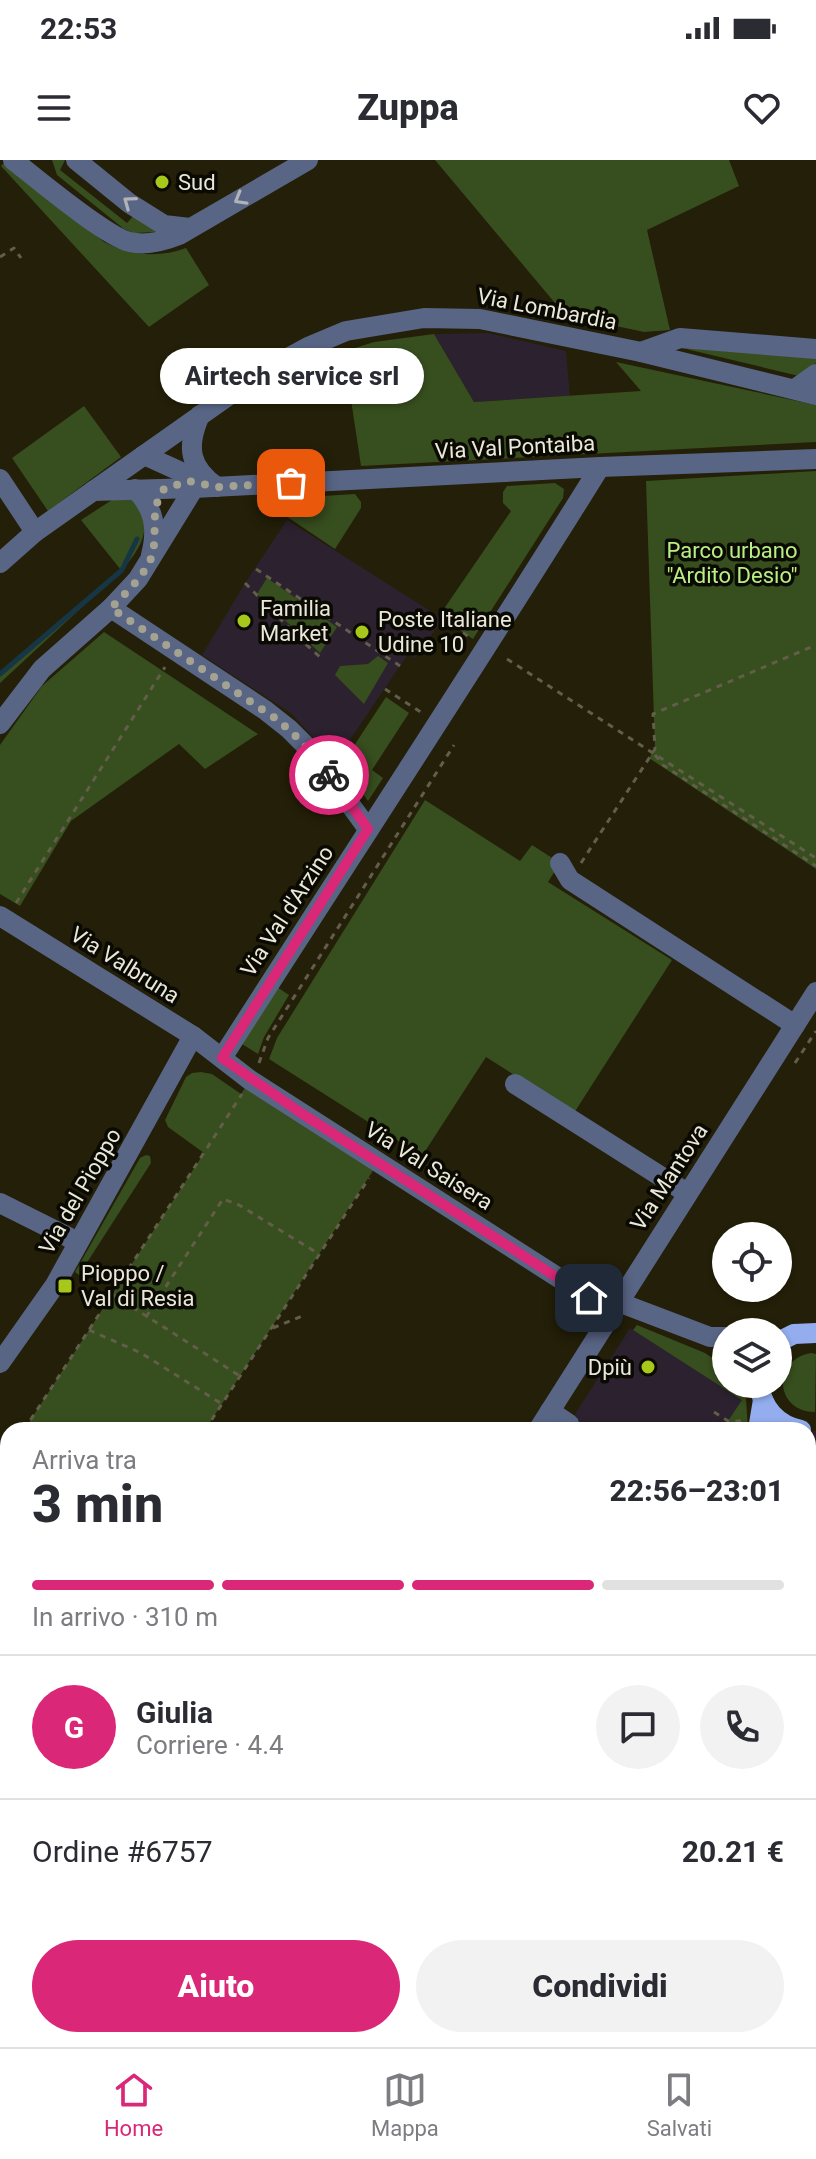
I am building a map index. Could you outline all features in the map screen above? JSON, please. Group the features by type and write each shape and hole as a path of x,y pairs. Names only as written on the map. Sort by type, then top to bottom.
{"main road":[{"path":"792,1335 815,1333"},
{"path":"759,1422 761,1398"},
{"path":"764,1398 769,1411 781,1422"}],"street":[{"path":"13,160 109,232 130,242 168,239 308,160"},
{"path":"41,160 55,191"},
{"path":"76,160 129,203 164,225 190,228"},
{"name":"Via Lombardia","path":"0,563 35,532 262,372 346,331 424,318 480,319 641,352 816,395"},
{"path":"641,352 680,338 816,349"},
{"path":"795,389 816,374"},
{"path":"0,724 42,669 111,608 149,563 203,485 193,457 192,433 200,415"},
{"path":"144,455 155,481 164,489 154,506 154,543 149,563"},
{"name":"Via Val Pontaiba","path":"144,455 203,485"},
{"name":"Via Val Pontaiba","path":"93,491 816,459"},
{"name":"Via Val d'Arzino","path":"222,1058 488,647 600,467"},
{"path":"0,479 35,532"},
{"path":"135,489 146,500 154,521"},
{"path":"111,608 289,729 312,752 368,829"},
{"path":"565,871 795,1025"},
{"name":"Via Valbruna","path":"3,918 193,1036 222,1058"},
{"name":"Via Mantova","path":"543,1422 816,992"},
{"name":"Via del Pioppo","path":"0,1363 55,1285 193,1036"},
{"name":"Via Val Saisera","path":"222,1058 301,1113 615,1307 712,1335"},
{"path":"515,1084 687,1193"},
{"path":"0,1203 78,1242"},
{"path":"550,1411 566,1422"}],"path":[{"path":"0,257 14,248 21,258"},
{"path":"256,569 400,666"},
{"path":"245,583 322,659"},
{"path":"298,637 301,626 299,611 304,601"},
{"path":"443,619 473,639"},
{"path":"565,871 653,753 653,714 816,645"},
{"path":"507,659 816,858"},
{"path":"3,918 165,667"},
{"path":"385,689 413,707"},
{"path":"258,1067 268,1038 454,745"},
{"path":"653,753 663,765 816,866"},
{"path":"29,1422 242,1094"},
{"path":"210,1422 373,1171"},
{"path":"146,1317 223,1199 239,1205 319,1254"},
{"path":"112,1294 240,1376"},
{"path":"270,1330 302,1316"},
{"path":"89,1330 141,1353 222,1404"},
{"path":"714,1412 728,1421"}],"shaded area":[{"path":"488,333 566,351 570,396 474,402 434,334"},
{"path":"287,520 443,619 415,658 408,654 335,762 292,714 202,655"},
{"path":"630,1328 712,1380 712,1398 743,1400 728,1422 570,1422"}],"green space":[{"path":"52,160 65,160 60,170 127,223 135,214 157,232 134,233 124,229 57,175"},
{"path":"435,160 729,160 739,186 647,230 670,330 644,332 565,315"},
{"path":"6,161 104,242 145,254 186,248 209,285 149,327 1,166"},
{"path":"434,334 474,402 641,391 616,362 816,405 816,442 361,466 348,380 327,357 374,342"},
{"path":"682,348 816,358 816,363 799,376"},
{"path":"84,406 121,457 48,511 12,458"},
{"name":"Parco urbano \"Ardito Desio\"","path":"816,471 816,869 649,758 655,749 646,481"},
{"path":"555,483 564,489 563,498 473,639 439,616 511,511 503,503 503,492 507,486"},
{"path":"355,494 361,508 335,549 280,512 290,498"},
{"path":"115,498 132,498 143,517 144,535 135,553 122,570 0,683 0,675 121,570 81,520"},
{"path":"267,578 337,627 320,653 257,594"},
{"path":"104,632 258,734 205,769 179,744 71,821 20,906 0,894 0,745 42,686"},
{"path":"378,656 388,663 364,704 335,675 340,666 368,664"},
{"path":"386,697 409,713 372,770 383,778 368,801 342,764"},
{"path":"425,800 520,861 532,845 560,863 548,882 672,960 574,1113 486,1057 422,1156 269,1059 277,1038"},
{"path":"277,987 289,995 264,1037 258,1054 242,1044"},
{"path":"192,1073 212,1074 241,1094 250,1080 378,1163 210,1422 29,1422 204,1153 168,1127 165,1120 186,1077"},
{"path":"150,1156 151,1163 79,1275 75,1272 140,1158"},
{"path":"637,1325 705,1353 712,1358 712,1381 633,1330"},
{"path":"816,1354 815,1412 802,1410 788,1398 792,1398 792,1363"},
{"path":"739,1398 746,1399 747,1422 727,1422 742,1400"}],"waterway":[{"path":"0,674 122,570 137,539"}],"way so far":[{"path":"291,483 217,487 188,481 164,489 154,506 155,532 149,563 111,608 265,710 312,752 329,775"}],"place":[{"name":"Sud","path":"162,182"},
{"name":"Airtech service srl","path":"291,483"},
{"name":"Familia Market","path":"244,621"},
{"name":"Poste Italiane Udine 10","path":"362,632"},
{"name":"Pioppo / Val di Resia","path":"65,1286"},
{"name":"Dpiù","path":"648,1367"}],"route":[{"path":"329,775 368,829 222,1058 250,1080 589,1298"}]}
